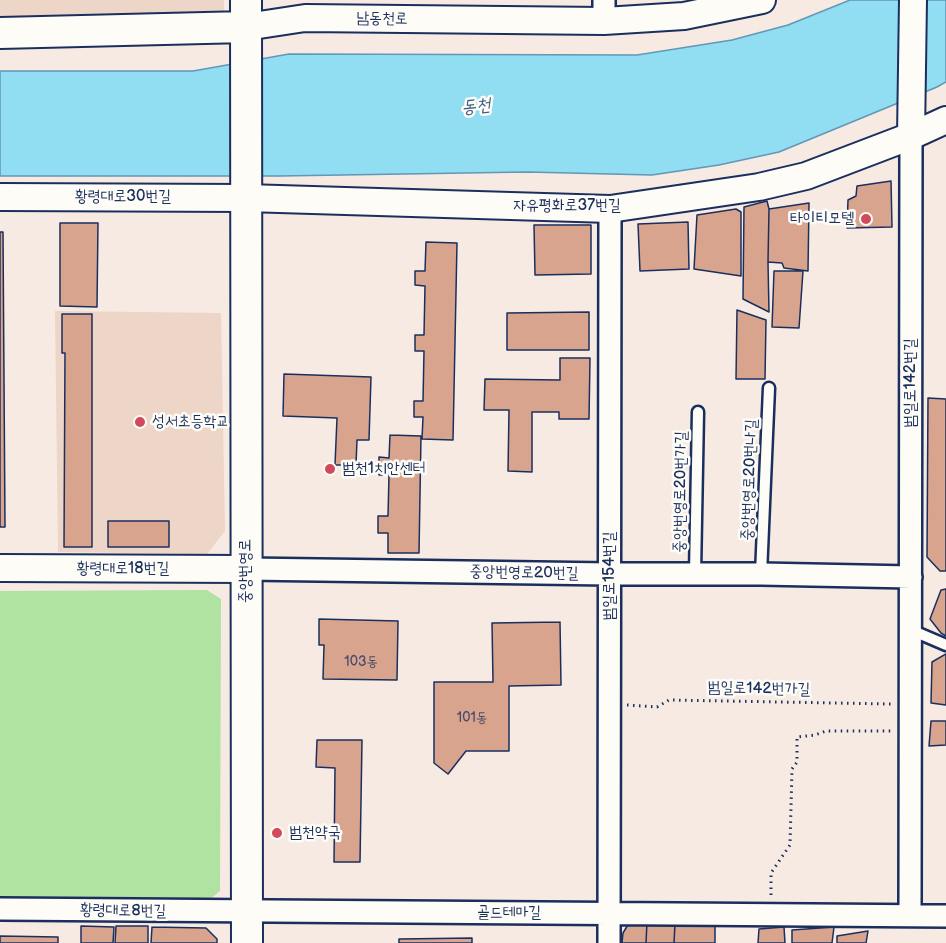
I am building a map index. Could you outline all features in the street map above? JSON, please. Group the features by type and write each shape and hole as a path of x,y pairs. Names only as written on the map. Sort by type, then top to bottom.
{"main road":[{"name":"남동천로","path":"0,33 246,24"},
{"name":"중앙번영로","path":"246,24 246,943"}],"street":[{"path":"911,128 913,0"},
{"name":"남동천로","path":"246,24 304,18 604,10 684,16 759,1"},
{"name":"자유평화로37번길","path":"246,198 610,209 759,187 806,176 911,128 946,120"},
{"name":"범일로142번길","path":"910,915 911,128"},
{"name":"황령대로30번길","path":"0,196 246,198"},
{"name":"범일로154번길","path":"609,943 610,209"},
{"name":"황령대로18번길","path":"0,568 246,569"},
{"name":"중앙번영로20번길","path":"246,569 911,576"},
{"name":"황령대로8번길","path":"0,909 247,912"},
{"name":"골드테마길","path":"247,912 946,916"}],"lane":[{"name":"중앙번영로20번나길","path":"761,574 769,388"},
{"name":"중앙번영로20번가길","path":"695,573 698,412"},
{"path":"911,630 946,645"}],"path":[{"name":"범일로142번가길","path":"610,704 657,708 669,700 910,704"},
{"path":"770,914 771,873 790,845 792,769 797,762 796,737 815,735 826,730 911,731"}],"shaded area":[{"path":"0,0 224,0 224,18 0,18"},
{"name":"성서초등학교","path":"55,311 221,313 225,531 207,554 58,552"}],"green space":[{"path":"207,590 221,599 220,891 203,905 0,901 0,591"}],"water":[{"name":"동천","path":"850,0 946,0 946,82 779,152 719,165 652,175 527,172 280,176 0,176 0,71 193,71 289,54 637,55 732,40 788,25"}],"building":[{"path":"891,181 892,227 847,228 848,200 856,196 857,186"},
{"path":"767,201 769,209 769,312 743,299 744,207"},
{"path":"809,203 808,271 784,268 782,263 768,262 769,209"},
{"path":"736,209 741,212 741,276 694,269 697,215"},
{"path":"688,222 689,269 640,271 638,224"},
{"path":"60,223 98,223 97,307 60,306"},
{"path":"534,225 591,225 591,274 535,275"},
{"path":"0,232 3,232 5,527 0,527"},
{"path":"426,242 457,243 453,440 422,439 423,417 414,417 414,401 423,401 424,351 415,351 415,335 424,335 425,286 415,285 415,271 425,271"},
{"path":"774,271 803,271 799,328 772,327"},
{"path":"737,310 766,320 765,379 736,379"},
{"path":"589,312 589,350 507,350 507,313"},
{"path":"62,314 92,314 92,547 64,547 65,353 62,353"},
{"path":"560,358 590,358 589,419 559,419 559,412 532,412 532,472 508,471 509,410 484,410 485,379 560,380"},
{"path":"284,374 371,377 369,440 357,440 356,465 335,465 337,418 283,416"},
{"path":"928,398 946,399 946,571 940,571 927,557"},
{"path":"390,435 421,436 419,553 388,553 388,533 378,533 378,516 388,516 389,475 379,475 379,457 389,458"},
{"path":"108,521 169,521 169,547 108,547"},
{"path":"946,589 946,636 930,619 941,590"},
{"path":"319,619 398,621 397,680 323,679 324,645 319,645"},
{"path":"560,622 561,685 509,686 509,751 466,751 448,774 434,763 434,682 493,682 492,623"},
{"path":"946,654 946,705 931,703 932,662"},
{"path":"931,721 946,721 946,745 929,746"},
{"path":"317,740 362,740 360,862 334,862 335,768 316,767"},
{"path":"647,922 646,943 622,943 623,933 629,923"},
{"path":"647,922 675,924 674,943 646,943"},
{"path":"675,924 715,926 715,943 674,943"},
{"path":"81,926 114,927 113,943 81,943"},
{"path":"116,926 148,926 148,943 115,943"},
{"path":"152,927 206,928 217,939 217,943 151,943"},
{"path":"784,927 785,943 758,943 759,929"},
{"path":"834,927 832,943 792,943 792,930"},
{"path":"868,931 866,943 837,943 837,936"},
{"path":"0,936 58,937 58,943 0,943"},
{"path":"472,938 472,943 399,943 399,939"}],"place":[{"name":"타이티모텔","path":"866,219"},
{"name":"성서초등학교","path":"140,422"},
{"name":"범천1치안센터","path":"330,469"},
{"name":"범천약국","path":"277,833"}]}
